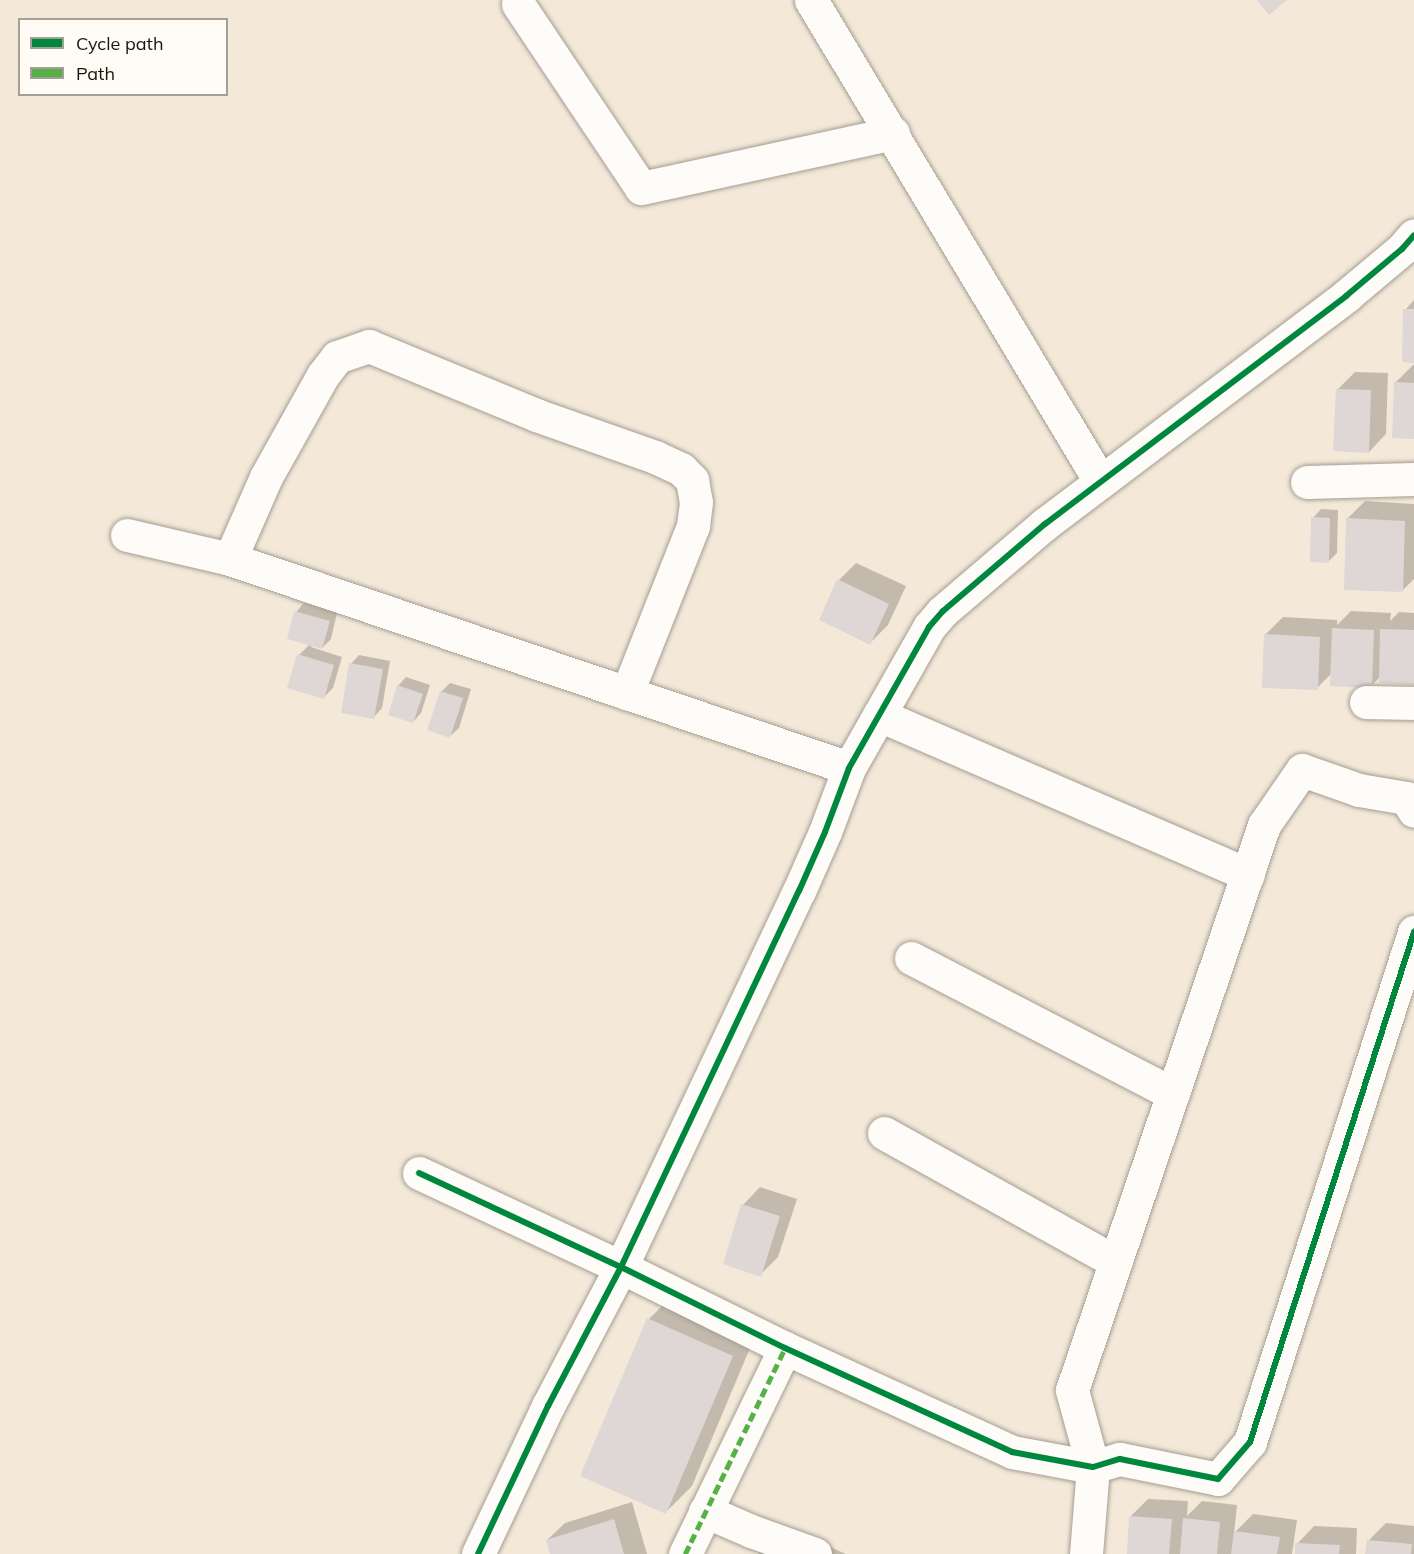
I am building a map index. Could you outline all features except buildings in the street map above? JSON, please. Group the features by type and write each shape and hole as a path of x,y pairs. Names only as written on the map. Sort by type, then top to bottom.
{"street":[{"path":"812,0 1100,482"},
{"path":"518,4 641,188 893,133"},
{"path":"478,1554 548,1406 621,1267 799,891 825,832 849,768 918,644 943,611 1045,524 1346,296 1410,244"},
{"path":"230,559 266,477 323,375 337,357 369,346 536,415 655,457 681,469 692,480 696,502 693,526 627,693"},
{"path":"1307,482 1414,479"},
{"path":"127,535 230,559 849,768"},
{"path":"1366,702 1414,703"},
{"path":"879,716 1248,875"},
{"path":"1086,1554 1093,1467 1072,1390 1264,825 1302,770 1359,790 1406,798 1414,811"},
{"path":"419,1173 621,1267 785,1348 1012,1452 1093,1467 1120,1459 1218,1479 1250,1442 1414,932"},
{"path":"911,958 1173,1094"},
{"path":"884,1133 1116,1262"},
{"path":"685,1554 785,1348"},
{"path":"705,1511 751,1531 815,1554"}],"marked path":[{"path":"685,1554 785,1348"}],"cycle path":[{"path":"419,1173 621,1267 799,891 825,832 849,768 929,627 943,611 1045,524 1346,296 1402,249 1414,235"},
{"path":"478,1554 548,1406 621,1267 785,1348 1012,1452 1093,1467 1120,1459 1218,1479 1250,1442 1414,932"}]}
